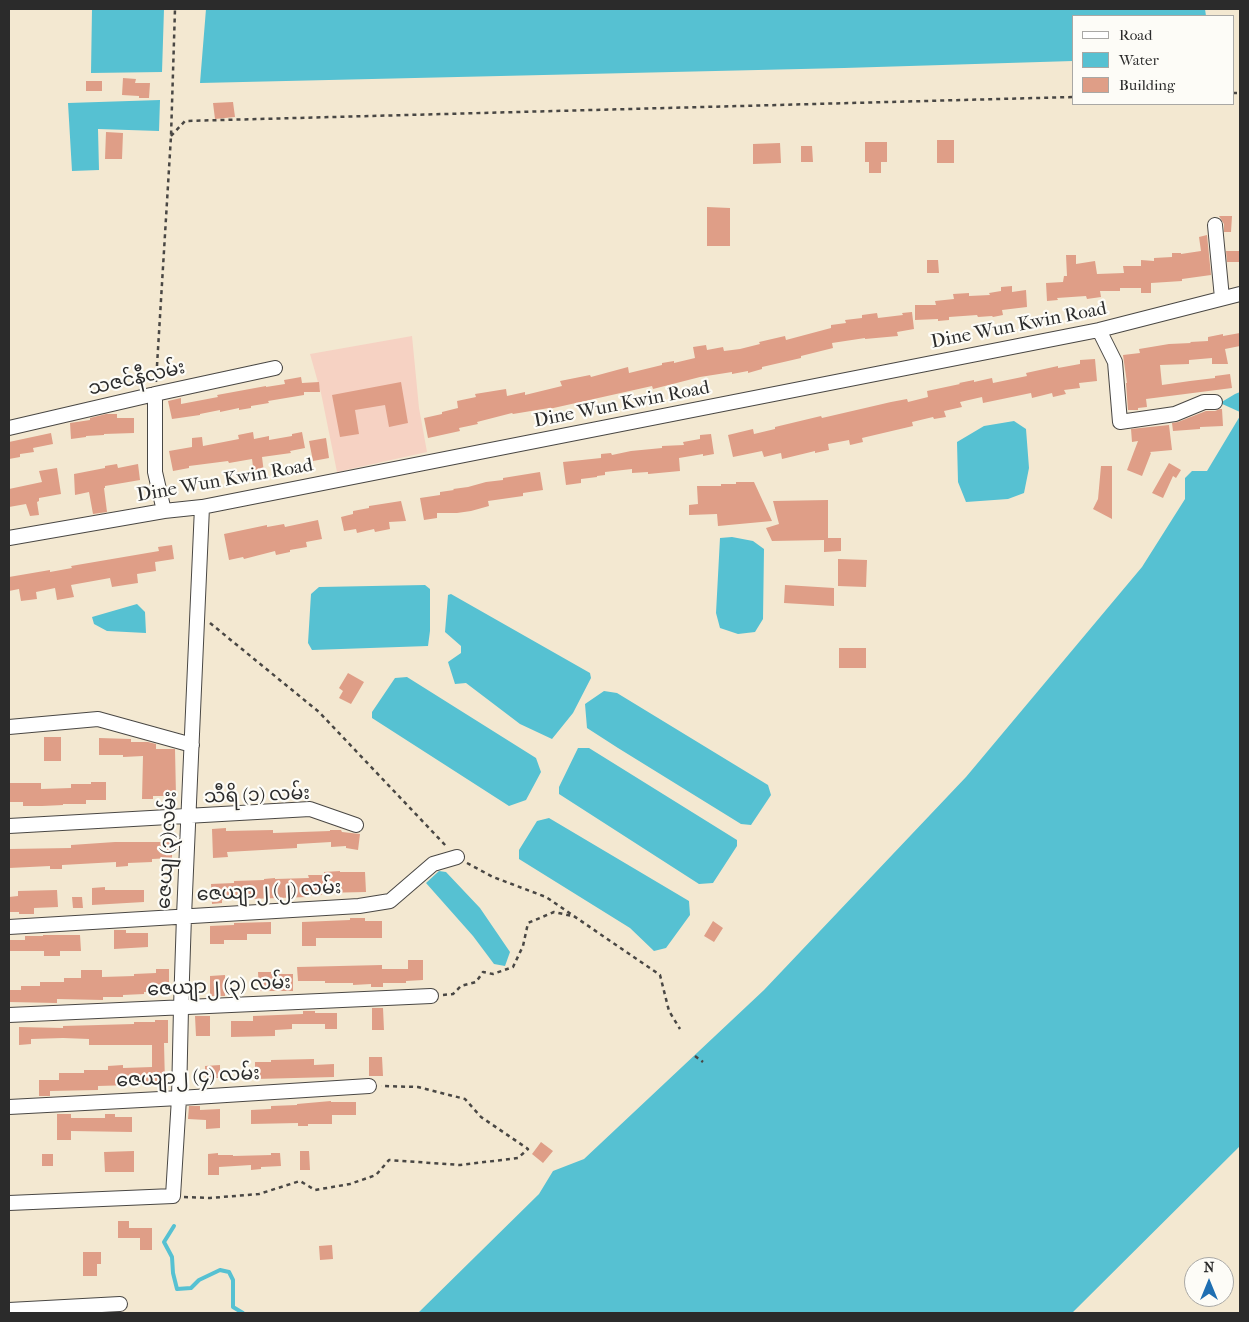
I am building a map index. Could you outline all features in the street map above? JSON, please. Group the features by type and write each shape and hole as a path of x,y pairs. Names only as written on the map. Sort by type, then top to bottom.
{"street":[{"path":"1215,225 1222,298"},
{"name":"Dine Wun Kwin Road","path":"9,538 164,511 202,507 1099,330 1240,294"},
{"path":"1099,330 1115,362 1120,422 1175,414 1204,402 1215,402"},
{"name":"သဇင်နီလမ်း","path":"9,428 275,368"},
{"path":"155,394 155,472 164,511"},
{"name":"ဇေယျ (၃)လမ်း","path":"173,1196 179,1098 184,916 202,507"},
{"path":"9,727 98,719 192,745"},
{"name":"သီရိ (၁) လမ်း","path":"9,826 310,809 356,825"},
{"name":"ဇေယျာ၂ (၂) လမ်း","path":"9,927 358,906 390,901 432,864 457,857"},
{"name":"ဇေယျာ၂ (၃) လမ်း","path":"9,1015 431,996"},
{"name":"ဇေယျာ၂ (၄) လမ်း","path":"9,1107 369,1086"},
{"path":"9,1203 173,1196"},
{"path":"9,1310 120,1304"}],"path":[{"path":"155,394 171,136 175,9"},
{"path":"171,136 185,121 1072,97"},
{"path":"198,612 319,712 457,857 493,877 546,897 660,975 668,1011 680,1029"},
{"path":"431,996 453,994 461,986 476,982 483,972 492,974 513,967 523,946 528,924 554,912 574,916"},
{"path":"695,1056 702,1062"},
{"path":"173,1196 210,1198 259,1194 300,1182 315,1190 350,1184 376,1175 389,1160 460,1165 518,1158 528,1149 481,1117 465,1099 418,1087 369,1086"}],"shaded area":[{"path":"412,336 419,408 427,452 337,472 321,393 310,354"}],"water":[{"path":"92,9 164,9 162,72 91,73"},
{"path":"206,9 1205,9 1206,15 1072,15 1072,61 200,83"},
{"path":"160,100 159,131 98,129 99,170 72,171 68,103"},
{"path":"1240,392 1240,412 1220,403 1235,394"},
{"path":"1240,416 1240,1146 1072,1313 418,1313 539,1194 553,1171 584,1159 764,990 966,777 1142,567 1185,499 1185,478 1192,471 1207,471"},
{"path":"1014,421 1026,429 1029,468 1024,493 1008,499 966,502 958,482 957,442 984,426"},
{"path":"732,537 753,541 764,549 763,619 755,632 738,634 720,628 716,613 720,538"},
{"path":"425,585 430,589 428,646 312,650 308,643 311,594 319,587"},
{"path":"451,594 590,673 591,678 573,713 552,739 520,724 466,683 455,684 448,662 461,653 461,646 445,632 448,595"},
{"path":"137,604 145,612 146,633 107,631 94,624 92,617"},
{"path":"407,677 536,758 541,772 526,800 509,806 372,718 372,712 395,678"},
{"path":"604,691 617,693 768,785 771,795 751,825 741,824 587,728 585,704"},
{"path":"578,748 589,748 737,840 737,846 713,883 699,884 559,794 559,787"},
{"path":"549,818 689,901 690,915 666,948 654,951 630,928 519,859 519,850 537,821"},
{"path":"439,871 446,872 480,908 510,952 505,966 494,964 473,936 426,883"}],"building":[{"path":"123,78 136,79 135,83 150,83 149,98 122,95"},
{"path":"86,81 102,81 102,91 86,91"},
{"path":"233,102 235,117 215,119 213,103"},
{"path":"106,132 123,133 122,159 105,159"},
{"path":"937,140 954,140 954,163 937,163"},
{"path":"865,142 887,142 887,162 881,162 881,173 869,173 869,162 865,162"},
{"path":"780,143 781,163 753,164 753,144"},
{"path":"801,146 812,146 813,162 801,162"},
{"path":"707,207 730,208 730,246 707,246"},
{"path":"1219,216 1232,216 1231,232 1224,232 1224,224"},
{"path":"1207,235 1211,275 1182,279 1182,281 1151,283 1151,293 1141,293 1141,288 1120,288 1120,291 1100,291 1101,297 1087,299 1086,296 1057,298 1058,300 1047,301 1046,283 1063,282 1064,276 1067,276 1066,255 1076,255 1076,264 1095,261 1097,274 1124,273 1123,266 1141,266 1141,260 1154,261 1154,258 1172,257 1172,253 1181,254 1201,251 1199,237"},
{"path":"1226,251 1240,251 1240,262 1227,262"},
{"path":"927,260 938,260 939,273 927,273"},
{"path":"1012,286 1012,292 1026,290 1027,307 1002,310 1003,315 993,317 978,317 977,315 949,317 949,320 938,321 938,319 915,320 915,305 936,305 935,301 954,299 953,294 969,293 969,296 990,295 989,293 1001,291 1001,287"},
{"path":"912,312 914,329 897,332 898,336 832,343 833,348 762,367 762,369 748,373 748,371 732,374 732,372 700,377 653,389 652,386 549,409 512,413 459,428 460,431 428,438 424,418 458,408 457,401 476,397 475,394 506,389 507,396 525,392 525,395 562,386 560,381 590,375 591,377 628,367 629,373 662,365 662,363 674,361 674,363 695,358 693,347 706,345 707,350 723,347 724,351 740,349 785,336 786,340 831,328 831,325 846,323 845,320 862,318 862,315 877,313 878,318"},
{"path":"1240,333 1240,346 1225,349 1228,364 1212,364 1212,358 1189,360 1189,364 1160,365 1162,385 1215,378 1215,376 1230,374 1232,388 1146,399 1147,407 1138,408 1138,410 1128,410 1123,355 1140,353 1139,349 1169,344 1208,341 1208,337"},
{"path":"1095,359 1097,381 1079,383 1080,388 1064,390 1066,394 1053,397 1052,393 1032,398 1031,393 983,403 982,397 960,402 962,407 944,411 946,417 934,419 933,417 912,422 913,426 862,438 863,442 850,445 849,440 828,444 829,450 815,453 815,451 782,459 781,453 764,457 762,451 733,457 728,435 753,429 754,434 821,416 822,418 907,399 908,402 928,397 927,391 959,383 992,378 993,383 1027,376 1026,373 1058,366 1058,368 1080,364 1080,360"},
{"path":"301,377 302,383 319,382 320,392 304,392 304,395 268,401 269,403 251,406 251,408 239,410 239,408 220,412 220,410 172,419 168,401 181,398 181,404 218,397 217,395 285,384 284,380"},
{"path":"401,382 408,423 389,427 385,405 355,410 359,434 340,437 332,395"},
{"path":"1222,409 1223,426 1173,431 1172,423 1206,411"},
{"path":"106,414 117,414 117,418 134,418 134,433 104,434 71,439 70,423 90,420 90,418"},
{"path":"1169,425 1172,450 1150,452 1142,476 1127,470 1138,441 1132,442 1131,429"},
{"path":"253,432 254,439 269,436 269,440 292,436 292,434 302,432 305,448 290,451 291,453 262,457 265,481 255,482 252,459 189,466 189,468 173,471 169,451 192,447 192,438 202,437 203,446 239,439 238,435"},
{"path":"51,433 53,444 33,448 34,452 20,454 20,457 9,459 9,442"},
{"path":"711,434 714,454 679,458 680,471 648,474 648,472 632,473 632,469 605,472 605,475 581,479 581,483 566,485 563,462 601,458 601,454 611,453 612,455 662,448 662,446 684,445 683,442 700,439 700,435"},
{"path":"326,438 329,458 313,461 309,441"},
{"path":"1169,463 1181,470 1176,478 1173,476 1163,498 1152,493"},
{"path":"117,464 118,468 138,464 140,480 105,486 107,512 93,514 89,492 75,495 74,474"},
{"path":"1101,466 1112,466 1112,519 1093,509 1098,499"},
{"path":"57,468 61,494 39,498 37,502 39,515 30,516 26,504 9,507 9,489 42,482 39,471"},
{"path":"540,472 543,490 523,493 523,496 488,501 489,506 471,511 437,513 437,518 424,520 420,498 440,495 440,492 453,489 503,480 503,478"},
{"path":"736,482 754,482 772,521 718,526 717,514 689,515 689,505 698,504 697,486 721,486 721,484 736,484"},
{"path":"828,500 828,538 841,538 841,551 824,552 824,540 772,541 766,528 779,524 773,501"},
{"path":"401,501 406,521 389,522 390,529 375,532 374,529 357,533 356,529 344,531 341,517 353,514 353,511 369,508 369,506"},
{"path":"318,520 322,539 306,542 307,547 276,555 275,551 244,559 243,557 229,560 224,534 267,525 267,527 284,524 285,527"},
{"path":"172,545 174,559 155,562 156,571 137,574 138,583 112,587 110,578 71,585 74,597 57,600 55,588 36,592 37,599 21,601 19,589 9,591 9,577 50,570 50,572 72,568 71,566 159,551 158,547"},
{"path":"838,559 867,560 866,587 838,586"},
{"path":"785,585 834,588 834,606 784,603"},
{"path":"839,648 866,648 866,668 839,668"},
{"path":"348,673 364,682 351,704 339,698 343,691 339,688"},
{"path":"44,737 61,737 61,761 44,761"},
{"path":"99,738 131,739 131,742 156,744 156,749 175,749 176,796 153,796 153,799 142,799 143,756 99,755"},
{"path":"91,782 106,782 106,800 86,800 86,804 42,806 23,806 23,802 9,802 9,783 41,783 41,789 71,788 71,784 91,784"},
{"path":"226,828 226,831 273,830 273,833 341,830 342,832 360,834 358,850 346,848 346,846 331,847 331,842 297,844 297,848 227,852 228,857 213,858 212,829"},
{"path":"115,842 172,842 172,858 152,859 152,862 128,863 128,866 116,867 116,862 62,865 62,869 50,869 50,866 9,868 9,849 71,848 71,845"},
{"path":"324,872 365,872 366,892 321,893 322,895 307,897 222,900 222,903 212,904 211,884 275,878 309,878 308,875 324,875"},
{"path":"105,887 105,890 144,890 144,902 92,905 92,888"},
{"path":"57,890 58,907 34,908 34,914 9,912 9,897 18,896 18,891"},
{"path":"72,897 82,897 83,908 73,908"},
{"path":"350,918 365,918 365,921 382,921 382,938 316,938 316,946 302,946 302,922 350,920"},
{"path":"713,921 723,928 714,942 704,936"},
{"path":"271,922 271,934 247,934 247,940 224,940 224,944 210,944 210,926"},
{"path":"114,930 126,930 126,933 148,933 148,947 114,949"},
{"path":"80,935 81,951 60,951 60,956 44,956 44,951 9,951 9,940 25,940 25,936"},
{"path":"408,960 423,960 423,980 406,981 406,983 383,983 383,987 371,987 371,984 353,985 353,983 298,981 297,967 382,965 382,969 408,969"},
{"path":"156,969 169,969 169,991 144,992 144,994 123,995 123,997 103,997 103,1000 57,999 57,1003 9,1002 9,990 21,990 21,986 40,986 40,982 64,982 64,978 81,978 81,970 102,970 102,977 156,973"},
{"path":"258,972 293,974 293,991 259,991"},
{"path":"225,975 225,996 210,996 210,976"},
{"path":"372,1008 383,1008 384,1030 372,1030"},
{"path":"303,1011 337,1013 337,1029 325,1029 325,1024 292,1024 292,1029 275,1030 275,1036 231,1037 231,1021 253,1021 253,1016 303,1014"},
{"path":"195,1016 210,1016 210,1036 196,1036"},
{"path":"155,1020 168,1020 168,1043 164,1043 165,1084 98,1086 98,1090 50,1091 50,1096 39,1096 39,1080 59,1080 59,1073 84,1073 84,1070 108,1070 108,1066 123,1065 123,1068 152,1067 152,1045 89,1045 89,1039 63,1038 31,1039 31,1044 19,1045 19,1027 63,1028 63,1026 134,1024 134,1022 155,1022"},
{"path":"369,1057 382,1057 383,1076 369,1076"},
{"path":"314,1059 314,1065 334,1064 334,1077 255,1079 255,1062"},
{"path":"220,1065 220,1078 205,1078 205,1066"},
{"path":"331,1101 356,1102 356,1115 332,1115 332,1124 298,1126 298,1123 251,1124 251,1110 271,1109 271,1106"},
{"path":"189,1106 200,1106 200,1110 220,1109 220,1128 206,1129 206,1120 188,1119"},
{"path":"57,1114 71,1114 71,1118 105,1118 105,1114 115,1114 115,1117 132,1117 132,1132 71,1131 71,1140 57,1140"},
{"path":"541,1142 553,1151 543,1163 532,1154"},
{"path":"134,1151 134,1172 105,1172 104,1152"},
{"path":"300,1151 309,1151 310,1170 300,1170"},
{"path":"218,1153 218,1155 233,1156 280,1153 281,1166 261,1167 261,1169 251,1170 251,1165 219,1167 219,1175 208,1175 208,1154"},
{"path":"42,1154 53,1154 53,1166 42,1166"},
{"path":"118,1221 129,1221 129,1228 152,1228 152,1250 140,1250 140,1238 118,1238"},
{"path":"332,1245 333,1259 320,1260 319,1246"},
{"path":"83,1252 101,1252 101,1264 97,1264 97,1276 83,1276"}],"waterway":[{"path":"174,1226 164,1242 172,1257 177,1289 191,1288 199,1280 220,1270 229,1272 233,1280 233,1307 243,1313"}]}
